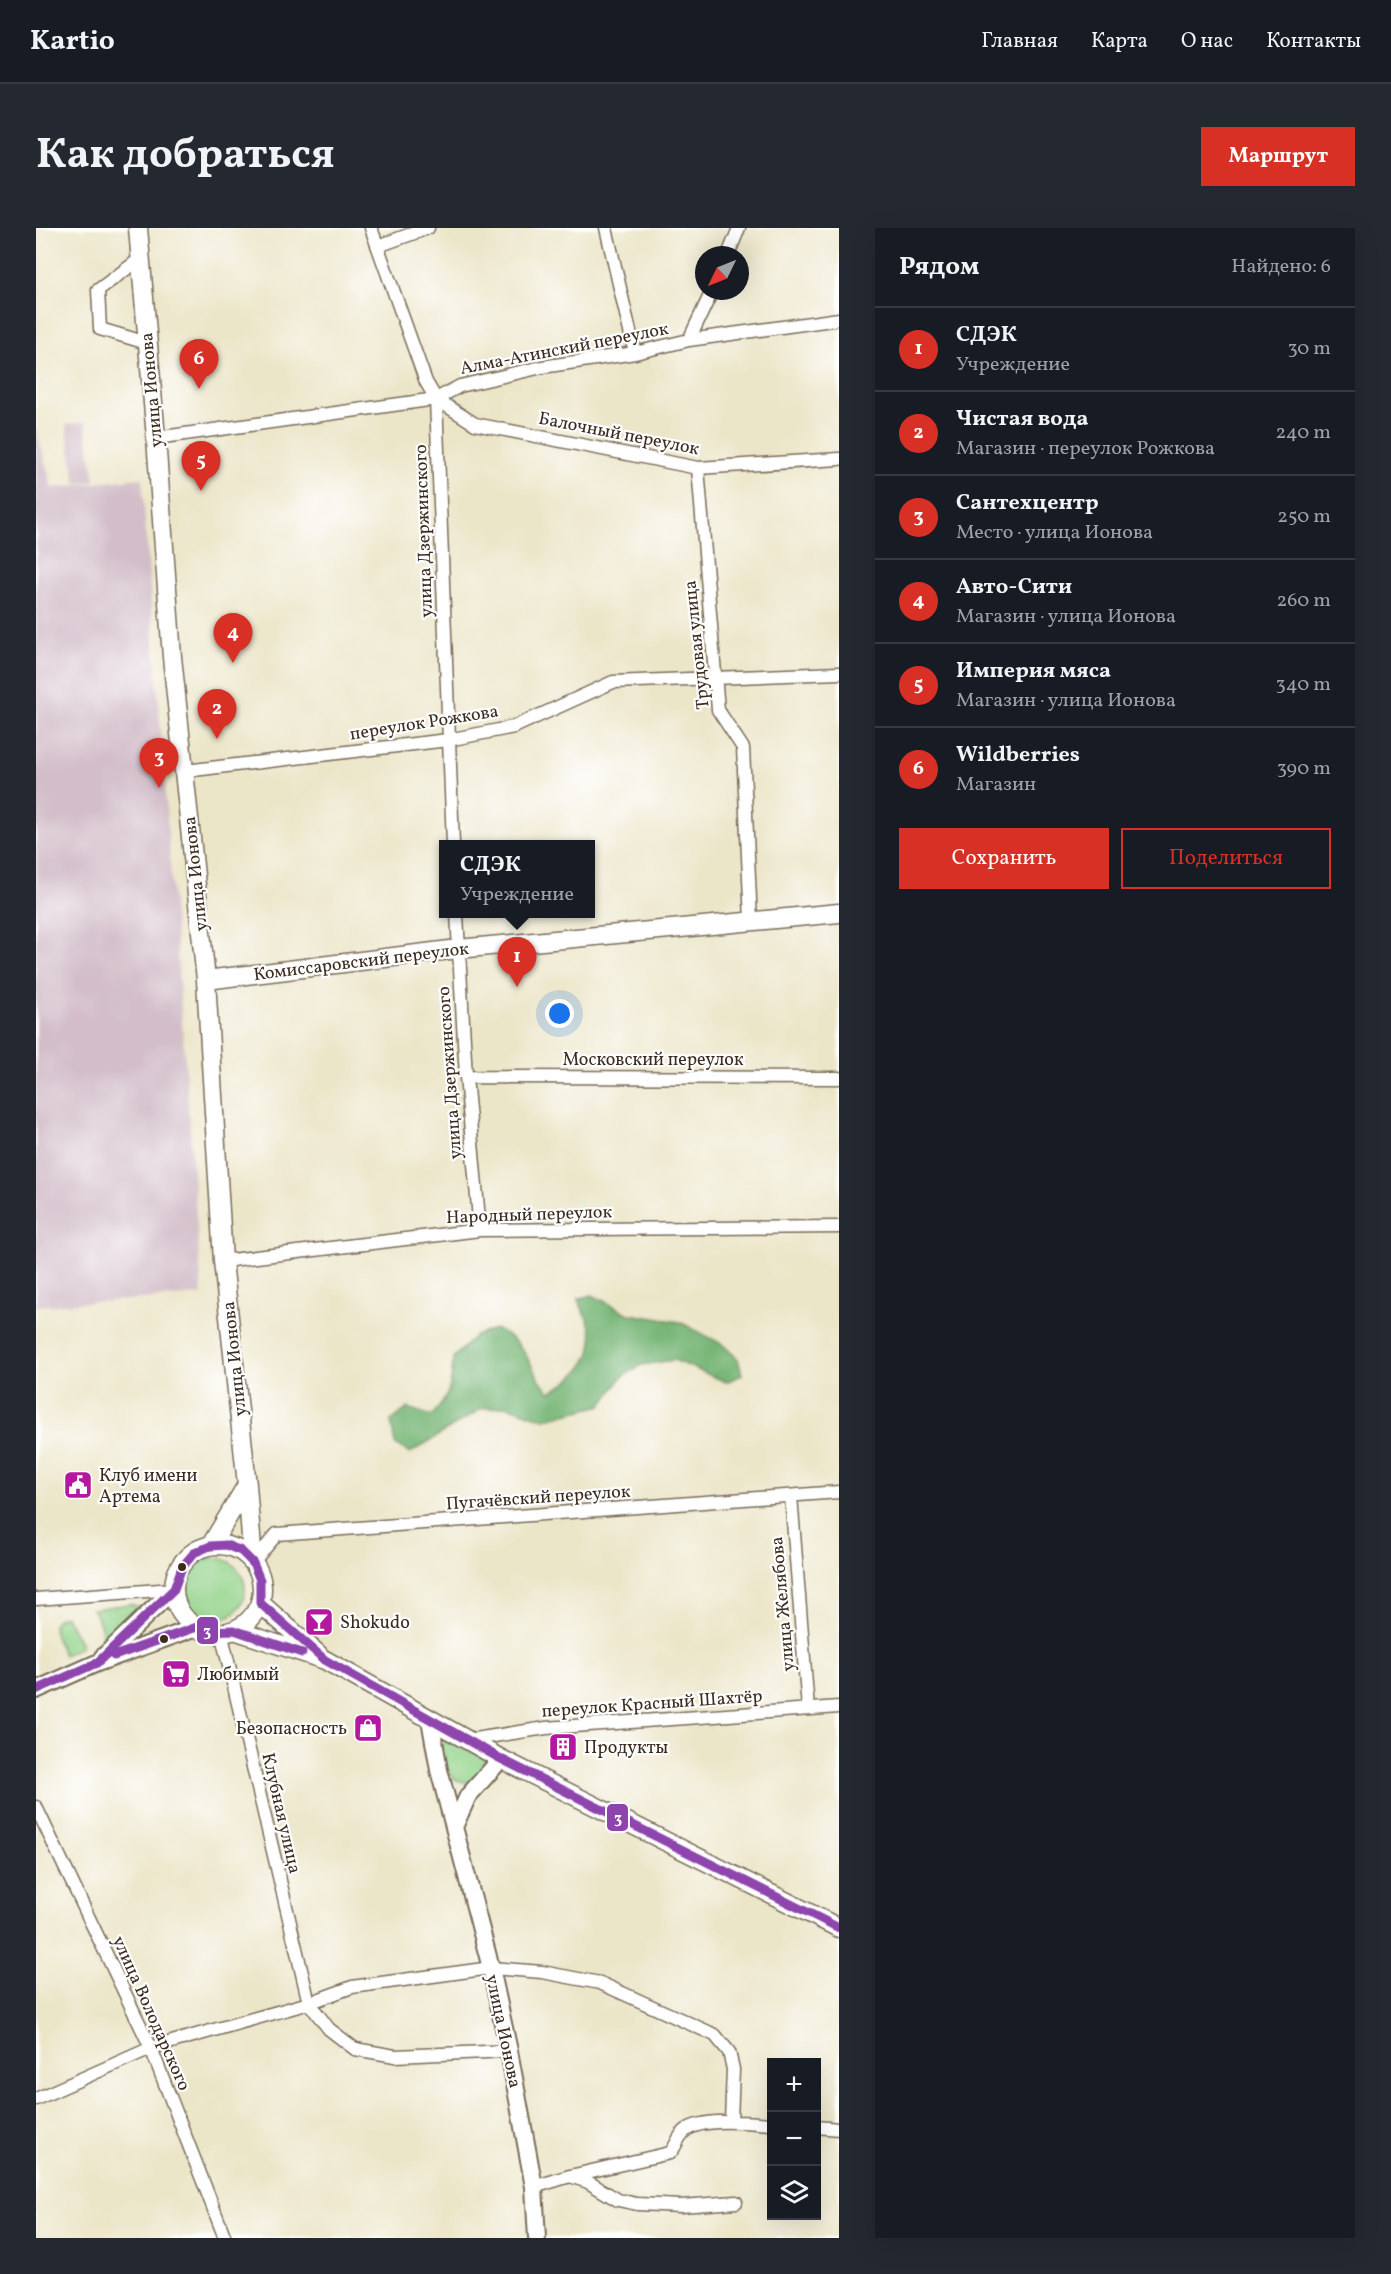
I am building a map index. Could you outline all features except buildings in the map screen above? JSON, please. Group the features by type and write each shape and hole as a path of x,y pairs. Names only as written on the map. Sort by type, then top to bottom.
{"main road":[{"name":"улица Ионова","path":"138,228 172,657 206,980 223,1261 248,1485 253,1562"},
{"name":"Комиссаровский переулок","path":"206,980 458,949 839,913"},
{"path":"211,1545 248,1485"},
{"path":"228,1631 245,1623 253,1615 260,1603 261,1578 253,1562 244,1553 228,1545 211,1545 195,1551 184,1561 177,1574 174,1589 177,1603 186,1618 197,1627 208,1631 228,1631 325,1660"},
{"path":"97,1663 174,1589"},
{"path":"260,1603 325,1660 501,1759 839,1928"},
{"path":"36,1690 97,1663 197,1627"},
{"name":"улица Ионова","path":"430,1719 434,1749 491,1968 509,2051 534,2187 537,2238"},
{"path":"454,1827 468,1796 501,1759"}],"street":[{"name":"улица Дзержинского","path":"371,228 426,382 436,399 453,840"},
{"path":"378,246 428,228"},
{"path":"606,228 635,353"},
{"path":"732,246 739,228"},
{"path":"140,259 98,290 100,329 147,343"},
{"path":"689,340 708,300"},
{"name":"Алма-Атинский переулок","path":"156,438 436,399 460,386 542,367 635,353 689,340 839,319"},
{"name":"Балочный переулок","path":"436,399 475,424 698,468 839,459"},
{"name":"Трудовая улица","path":"698,468 718,710 743,748 751,921"},
{"name":"переулок Рожкова","path":"185,771 448,740 514,727 613,682 839,673"},
{"name":"улица Дзержинского","path":"457,918 466,1077 480,1230"},
{"name":"Московский переулок","path":"466,1077 839,1078"},
{"name":"Народный переулок","path":"223,1261 480,1230 839,1227"},
{"name":"Пугачёвский переулок","path":"253,1562 276,1534 839,1492"},
{"name":"улица Желябова","path":"791,1496 808,1709"},
{"path":"36,1599 174,1589"},
{"name":"Клубная улица","path":"228,1631 309,2003"},
{"name":"переулок Красный Шахтёр","path":"468,1740 546,1728 839,1707"},
{"name":"улица Володарского","path":"36,1807 151,2048 225,2238"},
{"path":"36,2099 151,2048 309,2003 352,1987 491,1968 542,1972 600,1983 715,2035 729,2052 733,2069 731,2121"},
{"path":"309,2003 329,2029 355,2049 395,2056 509,2051"},
{"path":"534,2187 570,2176 665,2155 674,2150 684,2131 693,2126 731,2121 767,2124"},
{"path":"821,2127 839,2129"},
{"path":"570,2176 588,2182 618,2200 637,2204 681,2206 736,2202"}],"shaded area":[{"path":"85,422 95,481 76,484 66,425"},
{"path":"36,427 52,488 142,478 202,1295 36,1306"}],"green space":[{"path":"592,1295 629,1314 680,1322 722,1344 738,1359 742,1375 726,1382 674,1360 641,1365 622,1377 602,1405 544,1419 507,1406 481,1409 410,1453 395,1444 391,1421 408,1408 431,1416 449,1390 453,1358 475,1336 495,1329 507,1335 522,1349 536,1374 550,1392 575,1375 587,1360 592,1341 587,1318 578,1299"},
{"path":"208,1558 220,1558 236,1567 243,1577 245,1589 243,1601 236,1611 220,1620 208,1620 197,1615 188,1606 183,1595 183,1583 188,1572 197,1563"},
{"path":"130,1604 143,1608 115,1637 102,1643 101,1625 92,1609"},
{"path":"66,1616 82,1647 64,1655 53,1627 59,1618"},
{"path":"444,1740 486,1758 483,1770 470,1782 457,1780 449,1773 440,1750"}],"transit line":[{"name":"3","path":"36,1690 97,1663 174,1589 182,1567 194,1553 210,1546 226,1545 241,1551 253,1563 260,1580 260,1603 325,1660 501,1759 839,1928"},
{"name":"3","path":"114,1656 197,1627 208,1631 234,1630 302,1653"}],"place":[{"name":"Wildberries","path":"199,389"},
{"name":"Империя мяса","path":"201,491"},
{"name":"Авто-Сити","path":"233,663"},
{"name":"Чистая вода","path":"217,739"},
{"name":"Сантехцентр","path":"159,788"},
{"name":"СДЭК","path":"517,987"},
{"name":"Клуб имени Артема","path":"78,1485"},
{"name":"Shokudo","path":"319,1622"},
{"name":"Любимый","path":"176,1674"},
{"name":"Безопасность","path":"368,1728"},
{"name":"Продукты","path":"563,1747"}]}
